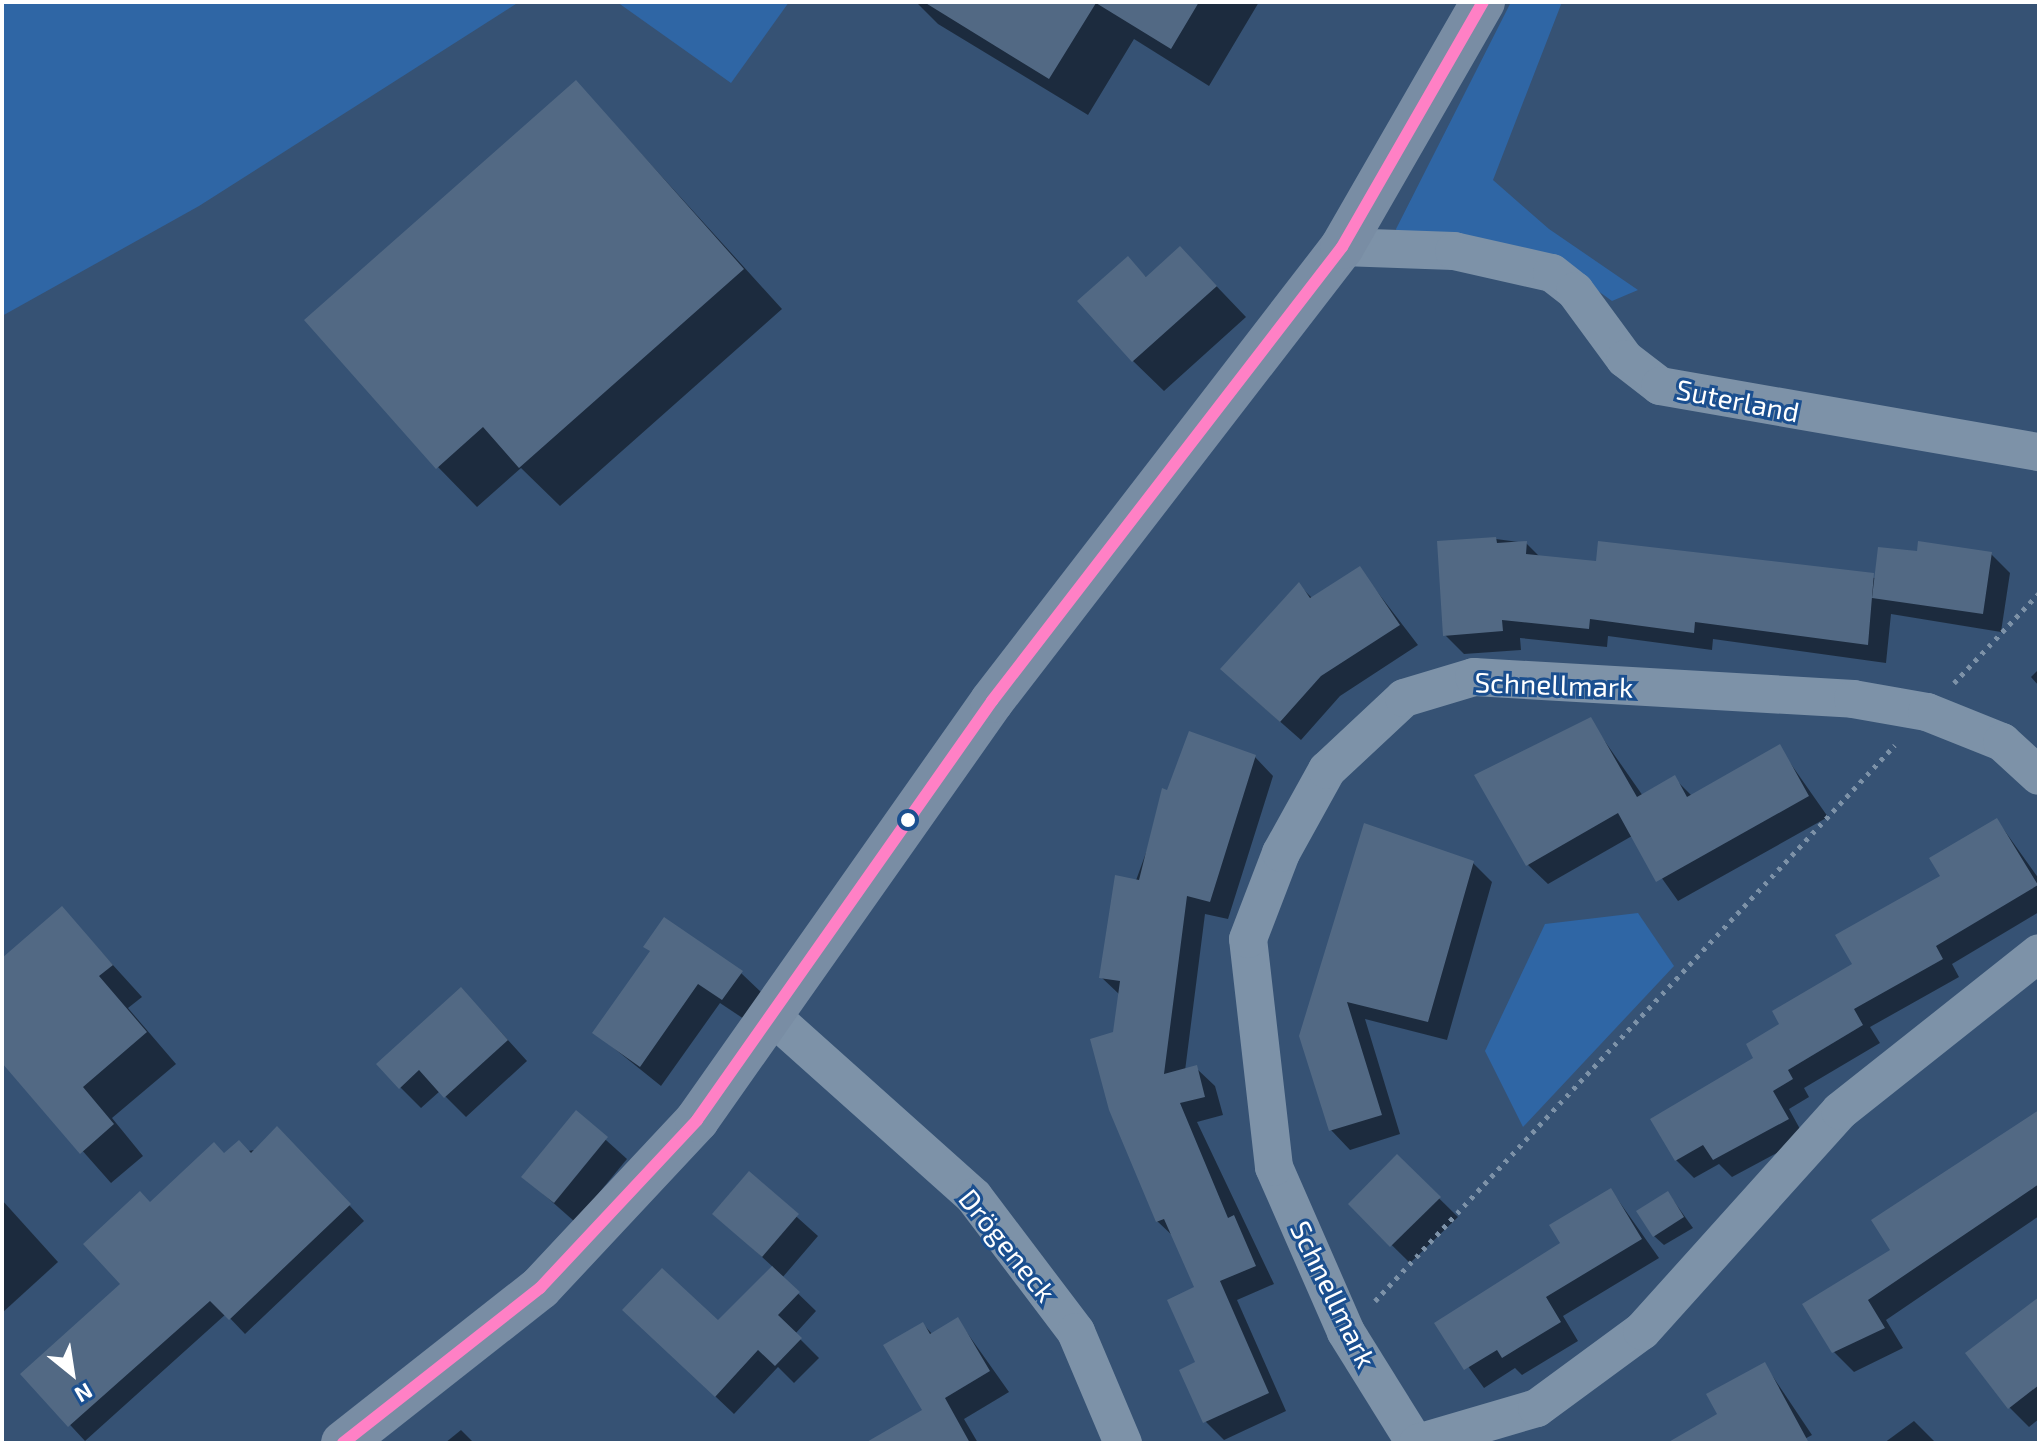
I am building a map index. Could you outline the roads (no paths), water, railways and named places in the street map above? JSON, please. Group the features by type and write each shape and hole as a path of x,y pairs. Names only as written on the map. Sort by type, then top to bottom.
{"main road":[{"path":"343,1443 540,1288 697,1120 774,1018 992,701 1342,247 1483,2"}],"street":[{"name":"Suterland","path":"1342,247 1454,251 1552,273 1575,291 1625,359 1660,386 2039,452"},
{"name":"Schnellmark","path":"2039,776 2002,742 1927,712 1853,699 1474,677 1404,698 1327,770 1281,853 1248,939 1274,1167 1346,1332 1417,1443 1537,1408 1642,1331 1840,1111 2039,953"},
{"name":"Drögeneck","path":"774,1018 974,1197 1076,1332 1123,1443"}]}
